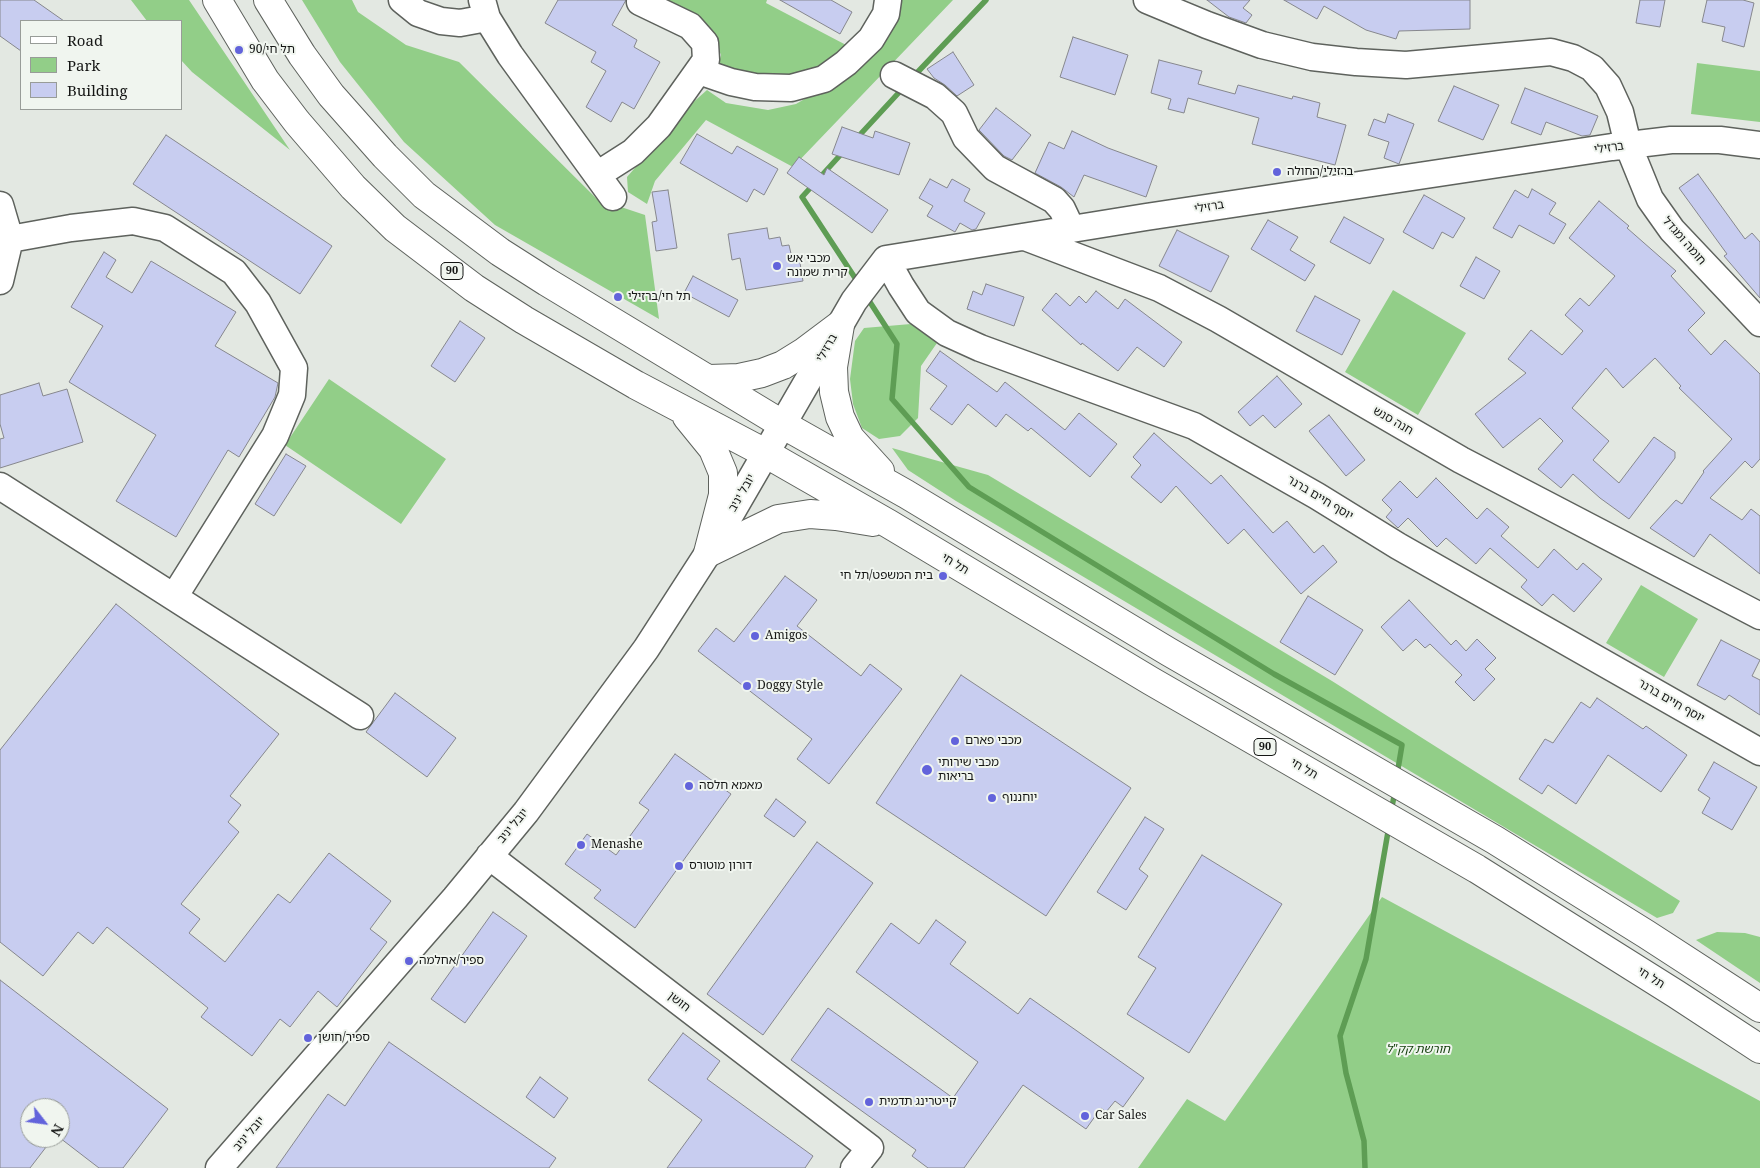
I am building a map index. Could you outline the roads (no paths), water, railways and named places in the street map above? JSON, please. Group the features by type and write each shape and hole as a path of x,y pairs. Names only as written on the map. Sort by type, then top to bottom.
{"highway":[{"name":"90","path":"217,0 265,80 297,122 353,187 395,228 474,288 524,320 636,385 765,453"},
{"path":"268,0 302,55 331,95 385,156 424,195 508,257 782,424 893,487 1169,652 1495,840 1654,939 1760,1008"},
{"path":"709,380 739,378 762,373 783,365 840,325"},
{"path":"840,325 833,367 834,392 840,417 850,438 893,487"},
{"path":"678,407 713,449 723,473 723,495 708,553"},
{"name":"תל חי","path":"765,453 1151,681 1477,869 1760,1049"},
{"path":"708,553 778,519 810,514 888,524"}],"street":[{"path":"402,0 418,13 441,21 460,23 484,9 510,55 613,198"},
{"path":"699,71 731,82 755,87 791,88 824,79 846,63 871,39 886,14 888,0"},
{"path":"596,176 633,152 659,126 706,60 706,43 690,26 640,2"},
{"name":"חומה ומגדל","path":"1163,3 1207,25 1262,45 1320,58 1406,65 1551,52 1573,58 1592,68 1608,86 1620,112 1628,145 1650,199 1672,230 1760,323"},
{"path":"894,75 935,96 954,113 966,138 995,168 1054,200 1062,210 1071,228"},
{"name":"ברזילי","path":"765,453 854,301 886,259 1071,228 1628,145 1671,140 1720,140 1760,145"},
{"path":"0,205 10,238 0,281"},
{"path":"10,238 70,228 133,221 166,228 234,272 258,303 294,368 292,395 275,436 174,597"},
{"name":"חנה סנש","path":"1022,236 1159,288 1218,319 1461,460 1760,616"},
{"name":"יוסף חיים ברנר","path":"886,259 900,286 918,312 947,333 980,348 1194,426 1316,496 1398,546 1760,752"},
{"name":"יובל יניב","path":"219,1168 455,898 526,812 646,649 708,553 765,453"},
{"path":"0,486 360,716"},
{"name":"חושן","path":"488,856 870,1148 854,1168"}],"waterway":[{"path":"913,77 986,0"},
{"path":"856,139 904,87"},
{"path":"844,151 802,197 859,284"},
{"path":"866,296 897,344 892,399 969,487 1274,674 1402,745 1397,775"},
{"path":"1391,812 1395,791"},
{"path":"1365,1168 1364,1141 1346,1073 1340,1036 1366,959 1389,826"}],"place":[{"name":"תל חי/90","path":"239,50"},
{"name":"ברזילי/החולה","path":"1277,172"},
{"name":"מכבי אש קרית שמונה","path":"777,266"},
{"name":"תל חי/ברזילי","path":"618,297"},
{"name":"בית המשפט/תל חי","path":"943,576"},
{"name":"Amigos","path":"755,636"},
{"name":"Doggy Style","path":"747,686"},
{"name":"מכבי פארם","path":"955,741"},
{"name":"מכבי שירותי בריאות","path":"927,770"},
{"name":"מאמא חלסה","path":"689,786"},
{"name":"יוחננוף","path":"992,798"},
{"name":"Menashe","path":"581,845"},
{"name":"דורון מוטורס","path":"679,866"},
{"name":"ספיר/אחלמה","path":"409,961"},
{"name":"ספיר/חושן","path":"308,1038"},
{"name":"קייטרינג תדמית","path":"869,1102"},
{"name":"Car Sales","path":"1085,1116"}],"park label":[{"name":"חורשת קק\"ל","path":"1418,1050"}]}
